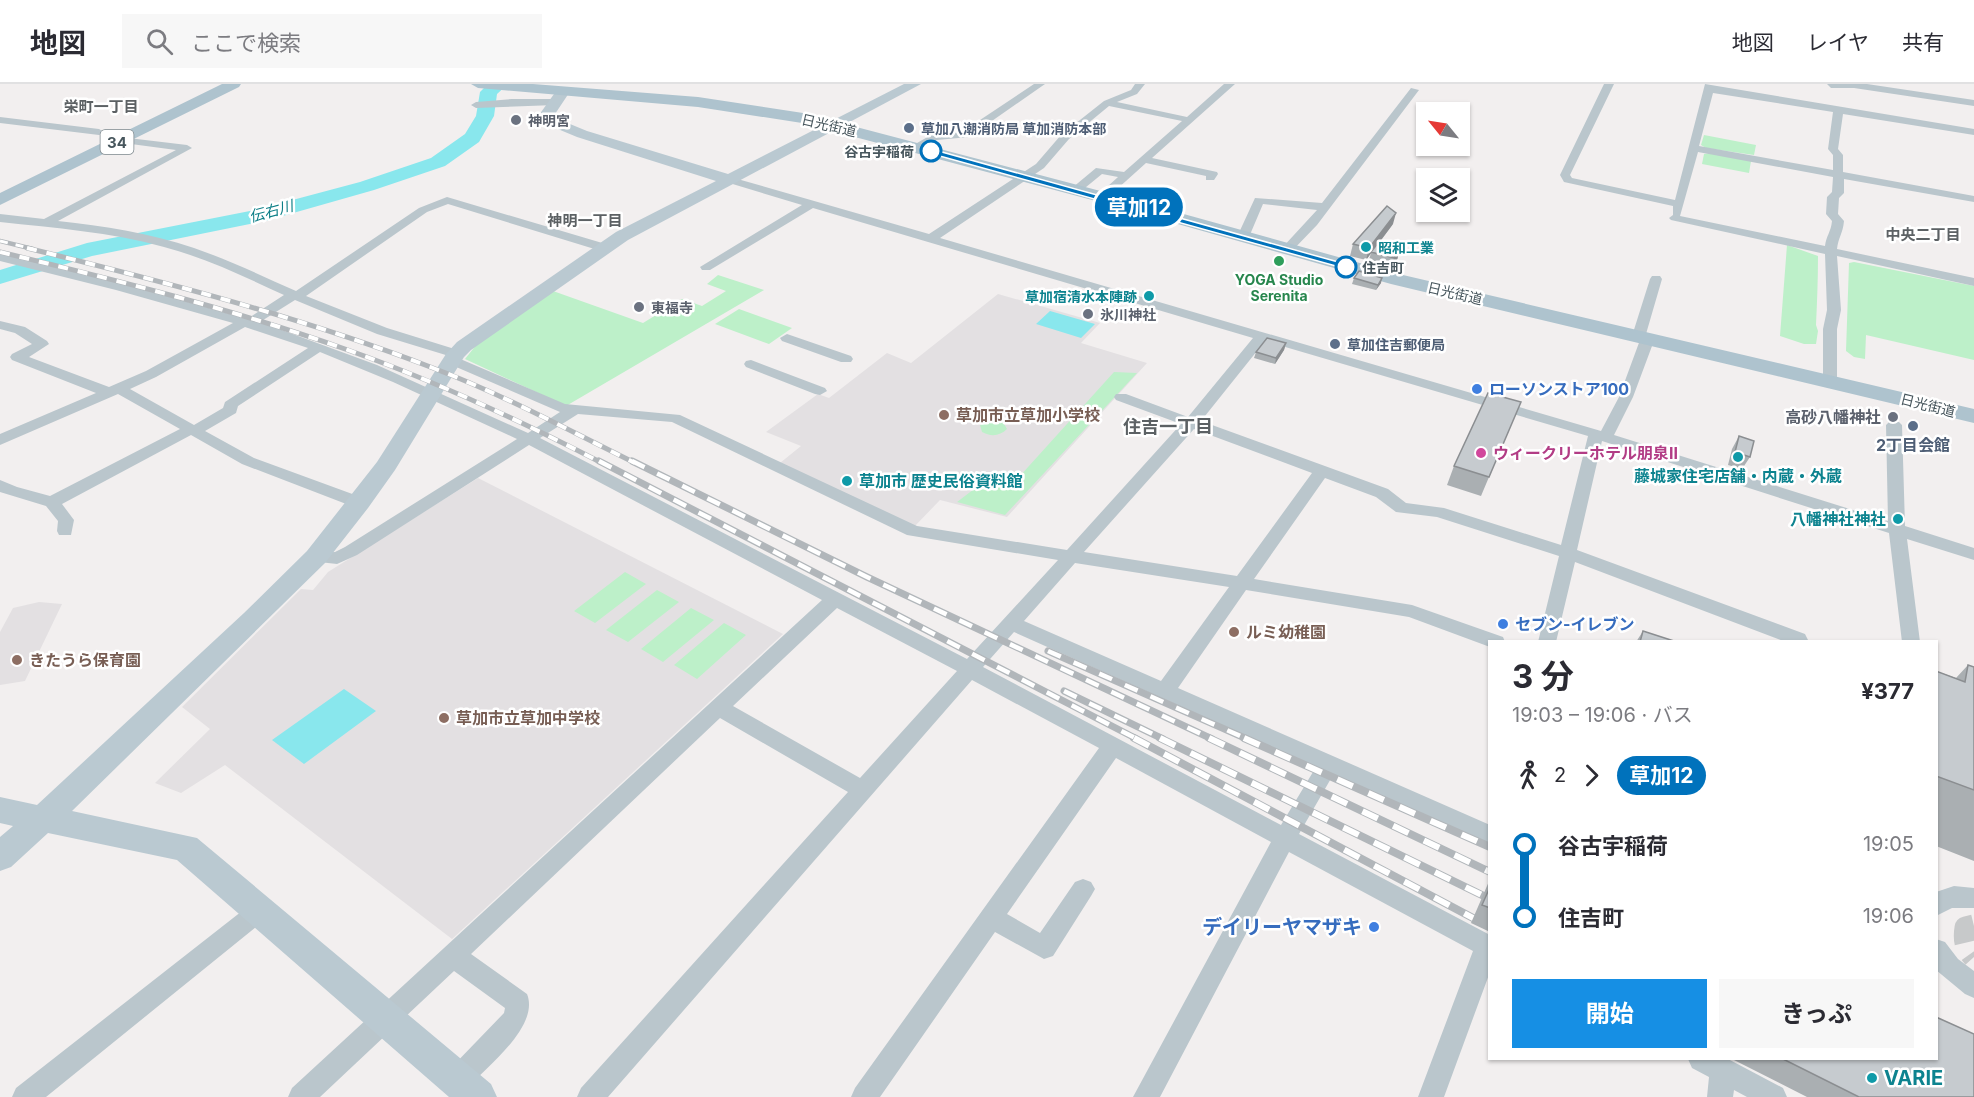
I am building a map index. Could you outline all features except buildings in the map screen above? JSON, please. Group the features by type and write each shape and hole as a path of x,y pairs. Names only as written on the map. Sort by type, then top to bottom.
{"main road":[{"name":"34","path":"0,200 234,84"},
{"name":"日光街道","path":"481,84 510,86 559,96 731,106 836,126 1102,197 1386,277 1974,416"}],"street":[{"path":"0,857 43,819 316,557 360,502 454,357 477,336 605,248 655,217 914,84"},
{"path":"915,147 935,137 965,135 1040,84"},
{"path":"930,239 1040,166 1065,137 1107,103 1134,92 1140,84"},
{"path":"1102,197 1230,84"},
{"path":"1609,84 1565,176 1568,180 1679,204"},
{"path":"1830,86 1891,87 1974,103"},
{"path":"1974,132 1795,104 1709,87 1675,219 1974,282"},
{"path":"1287,249 1313,224 1414,90"},
{"path":"1795,104 1797,92"},
{"path":"476,105 559,96"},
{"path":"559,96 546,118 592,137 730,180 1601,436 1974,554"},
{"path":"1107,103 1189,120"},
{"path":"1830,381 1834,287 1831,277 1831,253 1832,239 1837,234 1838,222 1832,214 1833,197 1838,193 1838,155 1833,149 1838,111"},
{"path":"0,120 99,132"},
{"path":"44,224 187,148 120,140"},
{"path":"1693,148 1974,199"},
{"path":"1144,160 1213,174 1210,178"},
{"path":"1076,190 1100,170 1126,176"},
{"path":"0,440 151,374 246,323 295,295 423,210 447,200 605,248"},
{"path":"1243,237 1259,200 1325,207"},
{"path":"706,267 812,204"},
{"path":"0,218 129,236 184,249 454,357 562,408 675,418 913,531 1413,611 1491,640"},
{"path":"0,257 153,294 318,347 431,394 527,438 970,669 1488,947 1431,1097"},
{"path":"1547,640 1601,436 1626,397 1656,279"},
{"path":"0,325 20,330 42,344 17,357 113,390 193,430 248,461 360,502"},
{"path":"590,1097 1011,622 1191,423 1262,336"},
{"path":"787,338 846,359"},
{"path":"52,502 231,410 230,405 318,347"},
{"path":"751,364 820,391"},
{"path":"1121,397 1382,493 1402,508 1438,512 1568,555 1799,640"},
{"path":"316,557 338,558 351,551 574,410"},
{"path":"1894,424 1897,528 1911,640"},
{"path":"1165,691 1322,472"},
{"path":"0,485 11,491 52,502 66,520 65,531"},
{"path":"301,1097 835,598"},
{"path":"1011,622 1488,834"},
{"path":"718,708 862,790"},
{"path":"864,1097 1112,747"},
{"path":"1146,1097 1285,838 1329,763"},
{"path":"0,810 186,848 468,1088 515,1019 518,1003 452,956"},
{"path":"990,917 1044,948 1083,889"},
{"path":"1938,904 1956,895 1974,898"},
{"path":"25,1097 260,911"},
{"path":"1938,953 1949,967 1974,986"},
{"path":"1712,1065 1720,1097"},
{"path":"1712,1065 1774,1097"}],"shaded area":[{"name":"草加市立草加小学校","path":"998,294 1100,323 1081,343 1147,363 1007,517 940,500 914,527 780,463 801,446 766,432 818,394 829,398 887,353 911,363"},
{"name":"草加市立草加中学校","path":"478,478 783,634 452,939 225,765 181,793 155,783 210,729 182,707 301,589 313,590 328,572"},
{"name":"きたうら保育園","path":"39,602 62,604 25,681 0,685 0,632 13,608"}],"green space":[{"path":"1704,135 1756,145 1754,155 1706,148 1701,145"},
{"path":"1711,153 1751,161 1749,173 1702,164 1704,154"},
{"path":"1787,245 1818,256 1816,344 1804,344 1780,336"},
{"path":"1854,262 1974,286 1974,360 1866,335 1865,359 1854,357 1846,351 1849,263"},
{"path":"718,275 764,290 566,406 465,359 477,344 553,291 643,323 682,299 702,306 726,291 707,284"},
{"path":"739,309 792,328 769,344 715,324"},
{"path":"1114,372 1137,373 1005,515 957,502 986,480 1019,477"},
{"path":"990,419 1003,422 1007,429 995,435 982,432 980,425"},
{"path":"625,572 646,584 595,623 574,611"},
{"path":"657,590 679,602 628,642 606,630"},
{"path":"691,608 714,620 663,662 641,649"},
{"path":"724,623 746,635 697,679 674,665"}],"water":[{"path":"1050,311 1095,324 1081,338 1036,324"},
{"path":"344,689 376,711 304,764 272,740"}],"waterway":[{"name":"伝右川","path":"0,277 87,250 257,216 367,186 438,162 472,138 485,116 489,92 499,84"}],"tunnel":[{"path":"1974,926 1966,928 1965,936 1967,947 1974,957"}],"railway":[{"path":"0,241 33,249"},
{"path":"27,248 232,302 383,350 484,389 635,463"},
{"path":"0,252 217,308 345,349 475,402 602,463"},
{"path":"599,461 1137,739"},
{"path":"632,461 867,577 1212,739"},
{"path":"1048,651 1247,739"},
{"path":"1064,691 1163,739"},
{"path":"1134,738 1488,926"},
{"path":"1160,738 1488,898"},
{"path":"1209,738 1488,871"},
{"path":"1244,738 1488,846"}],"bus line":[{"name":"草加12","path":"931,151 1146,209 1346,267"}],"place":[{"name":"神明宮","path":"516,120"},
{"name":"草加八潮消防局 草加消防本部","path":"909,128"},
{"name":"谷古宇稲荷","path":"931,151"},
{"name":"昭和工業","path":"1366,247"},
{"name":"YOGA Studio Serenita","path":"1279,261"},
{"name":"住吉町","path":"1346,267"},
{"name":"草加宿清水本陣跡","path":"1149,296"},
{"name":"東福寺","path":"639,307"},
{"name":"氷川神社","path":"1088,314"},
{"name":"草加住吉郵便局","path":"1335,344"},
{"name":"ローソンストア100","path":"1477,389"},
{"name":"草加市立草加小学校","path":"944,415"},
{"name":"高砂八幡神社","path":"1893,417"},
{"name":"2丁目会館","path":"1913,426"},
{"name":"ウィークリーホテル朋泉II","path":"1481,453"},
{"name":"藤城家住宅店舗・内蔵・外蔵","path":"1738,457"},
{"name":"草加市 歴史民俗資料館","path":"847,481"},
{"name":"八幡神社神社","path":"1898,519"},
{"name":"セブン-イレブン","path":"1503,624"},
{"name":"ルミ幼稚園","path":"1234,632"},
{"name":"きたうら保育園","path":"17,660"},
{"name":"草加市立草加中学校","path":"444,718"},
{"name":"デイリーヤマザキ","path":"1374,927"},
{"name":"VARIE","path":"1872,1078"}],"district":[{"name":"栄町一丁目","path":"101,106"},
{"name":"神明一丁目","path":"585,220"},
{"name":"中央二丁目","path":"1923,234"},
{"name":"住吉一丁目","path":"1168,426"}]}
